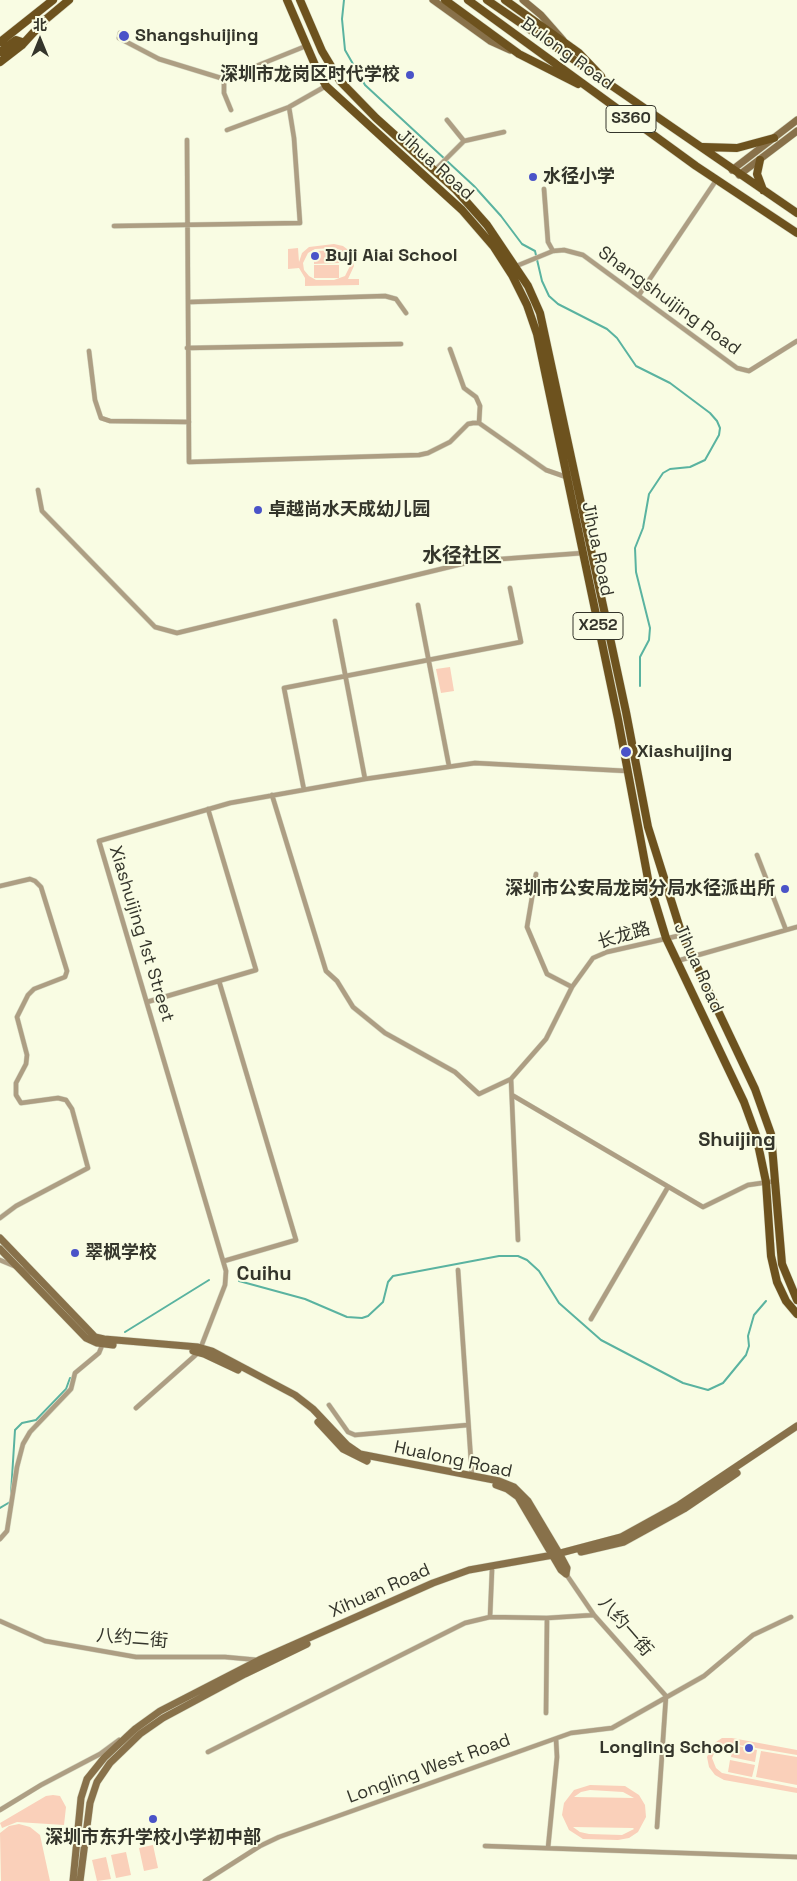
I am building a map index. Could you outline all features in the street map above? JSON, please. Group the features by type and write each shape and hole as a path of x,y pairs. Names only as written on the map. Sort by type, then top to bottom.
{"main road":[{"path":"0,42 53,0"},
{"path":"0,62 69,0"},
{"name":"Jihua Road","path":"287,0 306,46 326,86 462,210 528,286 540,313 577,481 648,827 682,935 755,1089 770,1134 776,1181 782,1264 797,1300"},
{"name":"Jihua Road","path":"300,0 322,51 340,81 376,118 456,190 487,225 512,268 527,305 537,334 648,879 666,938 744,1102 756,1135 766,1182 771,1256 777,1282 786,1301 797,1314"},
{"path":"433,0 490,41 593,92"},
{"path":"445,0 519,54"},
{"name":"Bulong Road","path":"468,0 593,92 717,179 797,232"},
{"name":"Bulong Road","path":"487,0 610,87 797,213"},
{"path":"505,0 567,44"},
{"path":"523,0 541,15 610,87"},
{"path":"0,52 19,43"},
{"path":"732,170 797,120"},
{"path":"740,175 797,131"},
{"path":"700,146 738,148 774,138"},
{"path":"760,160 758,179 765,192"},
{"name":"Hualong Road","path":"0,1238 92,1334 103,1342"},
{"name":"Hualong Road","path":"0,1249 86,1338 103,1342 212,1351 295,1395 313,1409 347,1445 360,1454 499,1481 520,1491 566,1574"},
{"name":"Hualong Road","path":"200,1350 292,1398 310,1412 343,1449 357,1458 507,1489 523,1503 557,1556"},
{"name":"Xihuan Road","path":"73,1881 82,1798 87,1780 104,1758 135,1729 160,1711 433,1583 469,1570 557,1556 622,1537 638,1530 744,1463 797,1426"},
{"name":"Xihuan Road","path":"80,1881 90,1804 103,1772 140,1734 163,1718 262,1662 470,1574 624,1542 684,1509 797,1431"}],"street":[{"path":"120,33 119,38 159,59 224,79 306,46"},
{"path":"224,79 224,93 231,110"},
{"path":"227,130 289,107 326,86"},
{"path":"114,226 300,223 294,138 289,107"},
{"path":"447,120 464,141"},
{"path":"434,171 464,141 504,132"},
{"path":"187,140 190,302 187,348 189,462 419,456 450,442 468,424 479,424 546,470 577,481"},
{"path":"638,295 717,179"},
{"path":"512,268 550,252 544,189"},
{"name":"Shangshuijing Road","path":"550,252 564,250 583,255 737,368 748,371 797,341"},
{"path":"190,302 385,296 396,299 406,313"},
{"path":"187,348 401,344"},
{"path":"450,349 464,388 476,397 480,406 479,424"},
{"path":"89,351 95,400 101,418 110,421 188,422"},
{"path":"38,490 42,511 155,627 178,633 318,597 474,561 583,554"},
{"path":"304,790 284,688 521,642 510,588"},
{"path":"418,605 449,766"},
{"path":"335,621 365,779"},
{"name":"Xiashuijing 1st Street","path":"136,1408 200,1350 225,1285 224,1261 100,841 208,809 272,795 449,766 475,763 627,770"},
{"path":"272,795 326,971 337,981 353,1007 385,1033 461,1078 479,1094 511,1079 518,1240"},
{"path":"147,1002 256,970 208,809"},
{"path":"757,855 786,930"},
{"path":"536,874 527,927 547,974 572,987"},
{"path":"0,886 30,879 36,881 41,887 67,971 65,977 58,981 34,989 28,995 18,1017 27,1055 26,1064 16,1083 16,1096 21,1103 58,1098 66,1100 72,1109 88,1168 16,1206 0,1218"},
{"path":"677,961 692,955 797,927"},
{"name":"长龙路","path":"511,1079 546,1040 572,987 594,958 607,952 682,935"},
{"path":"219,981 296,1240 224,1261"},
{"path":"512,1095 702,1207 748,1185 776,1181"},
{"path":"591,1319 668,1186"},
{"path":"0,1260 33,1274"},
{"path":"458,1270 472,1476"},
{"path":"0,1539 7,1531 17,1467 23,1444 30,1432 71,1389 75,1373 98,1353 103,1342"},
{"path":"329,1406 348,1432 356,1436 468,1425"},
{"path":"490,1617 492,1570"},
{"name":"八约一街","path":"566,1574 594,1615 666,1696"},
{"path":"208,1752 465,1623 490,1617 547,1618 594,1615"},
{"name":"Longling West Road","path":"205,1881 260,1846 279,1837 571,1734 612,1728 704,1676 753,1635 792,1617"},
{"path":"546,1713 547,1618"},
{"name":"八约二街","path":"0,1621 44,1641 136,1657 225,1656 262,1662"},
{"path":"657,1827 666,1696"},
{"path":"0,1810 41,1785 100,1754 135,1729"},
{"path":"548,1848 557,1758 556,1739"},
{"path":"485,1846 797,1857"}],"shaded area":[{"path":"334,244 343,246 351,252 354,266 348,279 359,279 359,285 305,286 305,278 299,268 288,269 288,249 298,248 299,262 302,253 309,247","holes":["334,248 341,250 349,258 350,266 345,276 334,280 316,280 304,270 303,263 308,253 315,249"]},
{"path":"339,250 339,263 314,264 314,251"},
{"path":"314,265 339,265 339,278 314,278"},
{"path":"450,667 454,691 441,693 436,669"},
{"path":"722,1738 732,1738 797,1750 797,1755 727,1743 717,1747 712,1758 716,1768 722,1773 797,1788 797,1793 724,1780 715,1775 709,1767 707,1757 713,1744"},
{"path":"733,1745 757,1750 755,1762 731,1757"},
{"path":"761,1751 797,1757 797,1785 756,1777"},
{"path":"730,1760 755,1765 752,1777 728,1772"},
{"path":"590,1785 625,1786 639,1795 645,1805 646,1817 638,1832 629,1838 618,1840 583,1839 569,1830 562,1815 564,1803 574,1790","holes":["590,1790 623,1792 634,1798 574,1797 581,1792","573,1827 633,1828 634,1829 622,1835 589,1834 580,1832"]},
{"path":"46,1796 60,1796 66,1807 64,1825 17,1822 2,1828 0,1823"},
{"path":"19,1824 30,1827 40,1835 50,1881 1,1881 0,1833 9,1826"},
{"path":"153,1845 158,1868 144,1871 139,1848"},
{"path":"126,1852 131,1875 116,1878 111,1855"},
{"path":"106,1857 111,1879 97,1881 92,1860"}],"waterway":[{"path":"344,0 342,19 345,50 365,85 474,186 501,216 522,244 535,251 542,281 549,296 558,304 607,329 617,338 636,366 670,383 710,413 717,421 720,428 719,435 705,460 690,467 670,469 663,473 649,494 643,528 635,548 636,572 650,628 649,640 640,657 640,686"},
{"path":"239,1281 305,1299 347,1317 362,1318 368,1316 383,1302 388,1282 393,1276 499,1256 518,1256 527,1260 539,1271 559,1303 601,1340 683,1383 708,1390 723,1383 746,1355 749,1346 748,1336 754,1315 766,1301"},
{"path":"125,1332 209,1280"},
{"path":"11,1493 15,1430 22,1423 36,1420 66,1389 70,1378"},
{"path":"0,1508 10,1502"}],"place":[{"name":"Shangshuijing","path":"124,36"},
{"name":"深圳市龙岗区时代学校","path":"410,75"},
{"name":"水径小学","path":"533,177"},
{"name":"Buji Aiai School","path":"315,256"},
{"name":"卓越尚水天成幼儿园","path":"258,510"},
{"name":"Xiashuijing","path":"626,752"},
{"name":"深圳市公安局龙岗分局水径派出所","path":"785,889"},
{"name":"翠枫学校","path":"75,1253"},
{"name":"Longling School","path":"749,1748"},
{"name":"深圳市东升学校小学初中部","path":"153,1819"}],"district":[{"name":"水径社区","path":"462,557"},
{"name":"Shuijing","path":"737,1141"},
{"name":"Cuihu","path":"264,1275"}]}
